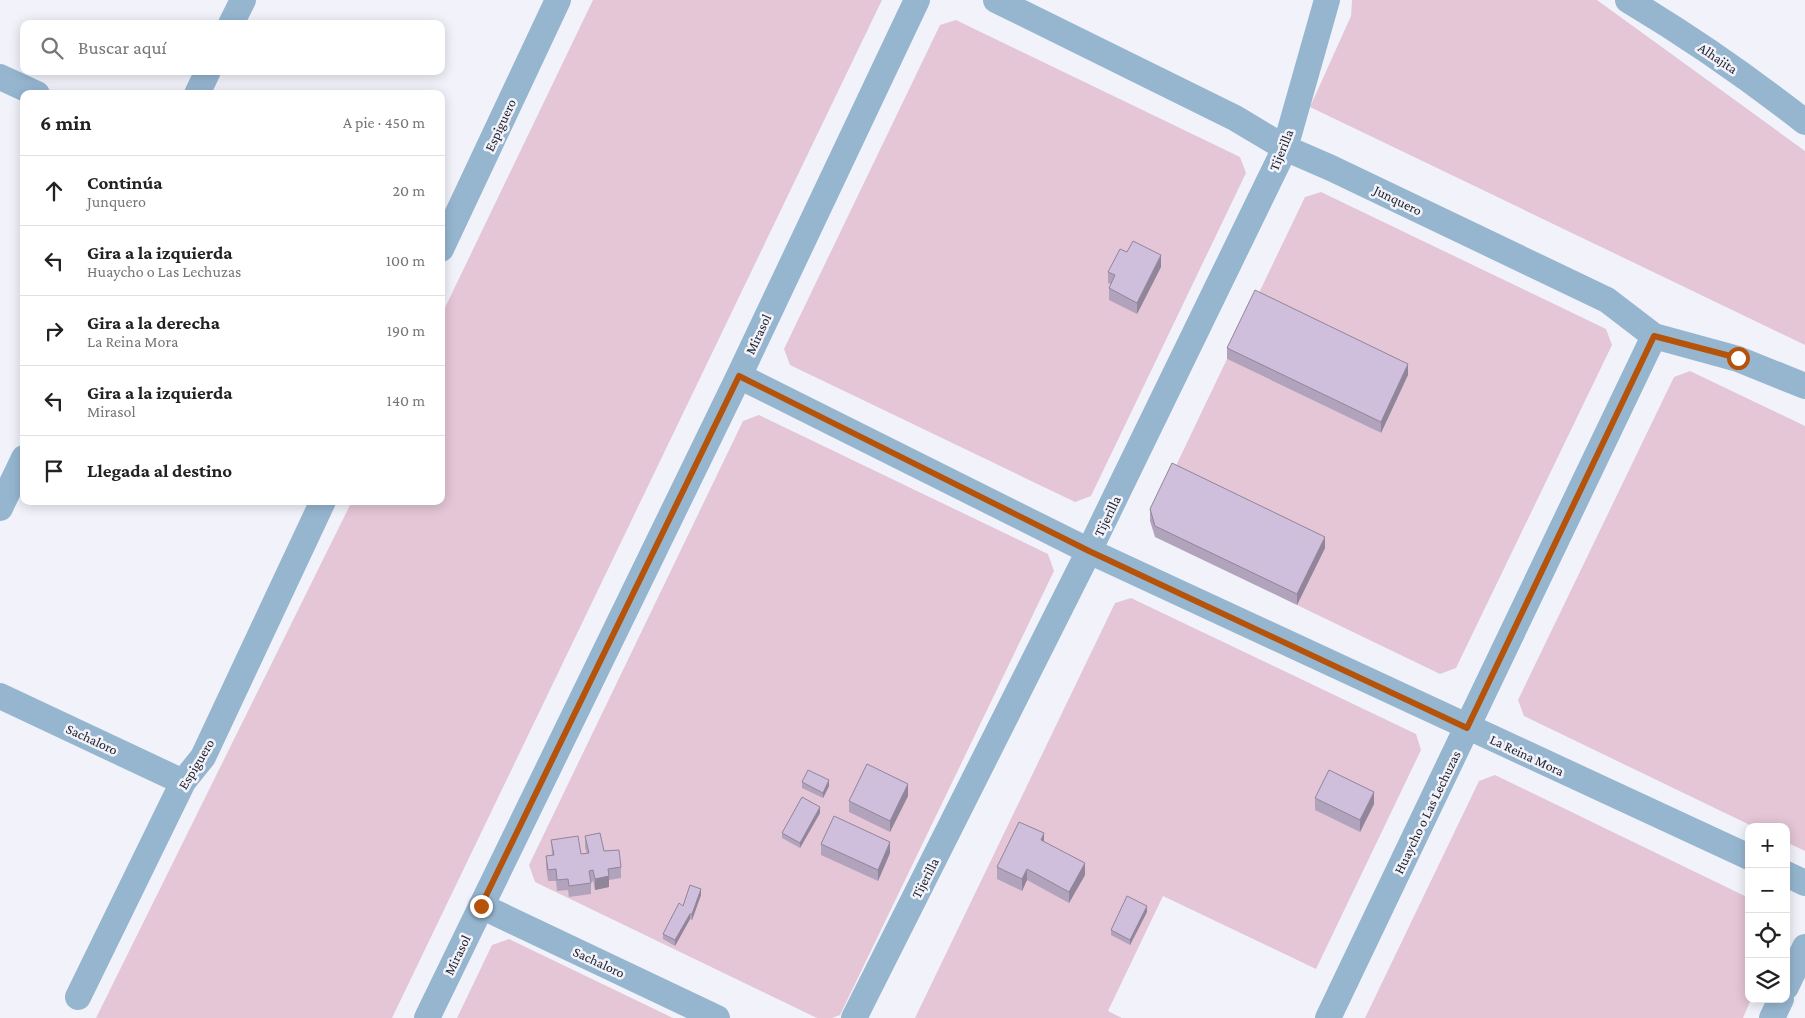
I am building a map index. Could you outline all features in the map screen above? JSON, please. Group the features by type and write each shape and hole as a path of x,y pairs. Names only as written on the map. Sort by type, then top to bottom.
{"street":[{"path":"233,20 243,0"},
{"name":"Espiguero","path":"445,240 558,0"},
{"name":"Mirasol","path":"427,1018 739,376 917,0"},
{"name":"Junquero","path":"996,0 1235,118 1285,148 1607,300 1654,336 1738,358 1805,386"},
{"name":"Tijerilla","path":"854,1018 1089,551 1285,148 1327,0"},
{"name":"Alhajita","path":"1628,0 1672,26 1745,76 1805,122"},
{"path":"199,90 206,75"},
{"path":"0,76 29,90"},
{"name":"Huaycho o Las Lechuzas","path":"1328,1018 1654,336"},
{"name":"La Reina Mora","path":"739,376 1089,551 1467,728 1745,855"},
{"path":"0,508 20,466"},
{"name":"Espiguero","path":"78,998 183,782 203,757 321,505"},
{"name":"Sachaloro","path":"0,696 183,782"},
{"path":"1790,876 1805,883"},
{"name":"Sachaloro","path":"481,906 717,1018"},
{"path":"1790,979 1805,947"},
{"path":"1772,1018 1779,1003"}],"shaded area":[{"path":"593,0 882,0 392,1018 96,1018 350,505 445,505 445,308"},
{"path":"1352,0 1597,0 1805,151 1805,345 1310,107 1351,16"},
{"path":"956,20 1240,157 1246,173 1091,496 1075,502 790,365 784,349 940,25"},
{"path":"1321,192 1606,329 1612,345 1456,668 1440,674 1297,605 1172,474 1227,359 1381,433 1408,375 1255,301 1305,197"},
{"path":"1690,371 1805,426 1805,851 1790,844 1790,823 1746,823 1524,716 1518,700 1674,377"},
{"path":"759,415 1048,554 1054,571 840,1015 832,1018 817,1018 535,882 529,865 743,421"},
{"path":"1131,598 1416,734 1421,750 1316,969 1163,896 1108,1011 1122,1018 915,1018 1115,603"},
{"path":"1495,775 1745,896 1745,1003 1749,1003 1743,1018 1365,1018 1479,781"},
{"path":"509,939 673,1018 457,1018 492,945"}],"building":[{"path":"1133,241 1161,255 1137,303 1109,288 1115,275 1108,272 1120,249 1127,252"},
{"path":"1255,290 1408,364 1381,422 1227,348"},
{"path":"1172,463 1325,537 1297,594 1155,526 1150,509"},
{"path":"867,764 908,784 890,821 849,801"},
{"path":"808,770 829,780 823,793 802,782"},
{"path":"1329,770 1374,792 1360,820 1315,798"},
{"path":"802,797 820,807 800,843 782,833"},
{"path":"834,816 890,842 878,870 821,844"},
{"path":"1019,822 1044,833 1041,840 1085,863 1069,892 1027,869 1022,879 997,867"},
{"path":"600,833 604,851 619,850 621,867 608,869 609,876 595,879 593,870 589,871 591,883 569,886 568,879 557,880 556,869 548,870 546,856 554,855 551,840 578,836 581,854 589,853 585,836"},
{"path":"690,885 701,889 692,914 690,914 675,940 663,934 679,903 683,906"},
{"path":"1127,896 1147,906 1130,940 1111,930"}],"route":[{"path":"481,906 739,376 1089,551 1467,728 1654,336 1738,358"}]}
